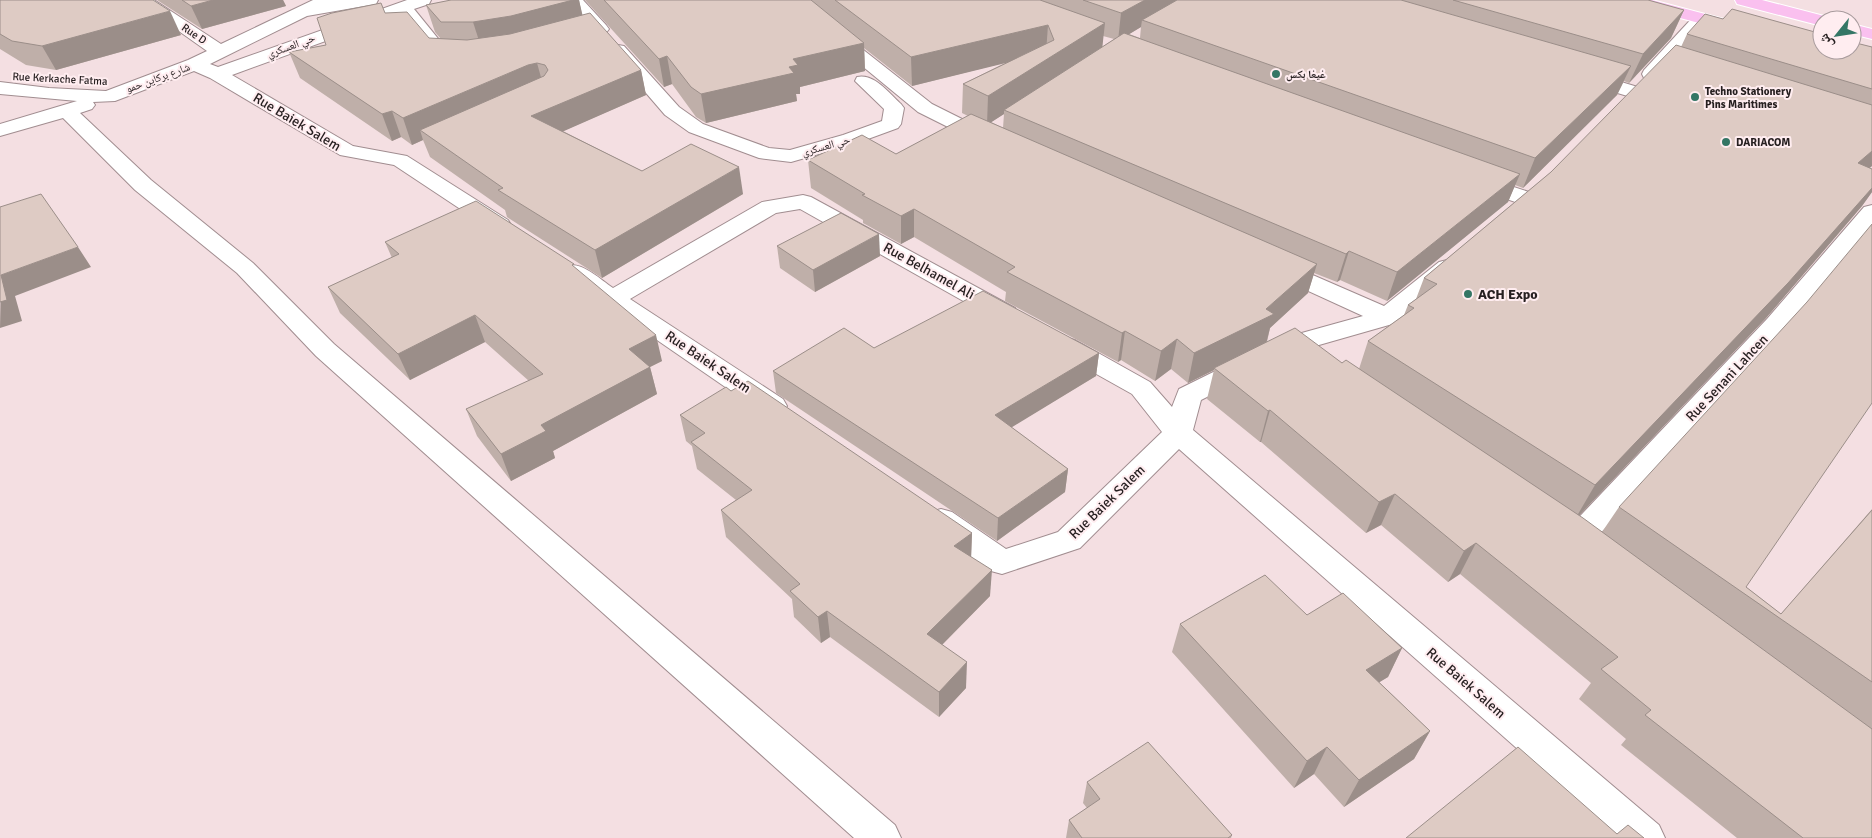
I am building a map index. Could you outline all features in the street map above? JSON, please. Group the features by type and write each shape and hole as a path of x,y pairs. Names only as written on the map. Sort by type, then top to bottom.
{"main road":[{"path":"1633,0 1757,33"},
{"path":"1743,0 1812,18"}],"street":[{"name":"Rue D","path":"143,0 211,63"},
{"path":"292,0 306,11 370,0"},
{"path":"306,11 326,0"},
{"name":"حي العسكري","path":"211,63 423,0"},
{"path":"571,36 600,29 574,0"},
{"name":"حي العسكري","path":"600,29 672,111 696,128 766,154 791,156 850,139 891,124 894,108 777,0"},
{"path":"790,0 925,108 992,132 1011,150"},
{"path":"402,7 443,57"},
{"name":"شارع بركاين حمو","path":"1,84 50,94 108,97 211,63 306,11"},
{"path":"1614,112 1634,92 1666,70 1701,19"},
{"name":"Rue Baiek Salem","path":"211,63 347,151 409,156 523,239"},
{"path":"1567,72 1634,92"},
{"name":"Rue Kerkache Fatma","path":"1,84 68,81 150,82"},
{"path":"0,130 68,111 108,97"},
{"path":"68,111 143,185 245,268 325,350 882,838"},
{"path":"1462,175 1534,192 1505,218"},
{"name":"Rue Belhamel Ali","path":"613,298 770,207 803,202 1141,388 1178,433"},
{"name":"Rue Senani Lahcen","path":"1576,540 1776,325 1872,212"},
{"name":"Rue Baiek Salem","path":"548,255 792,419"},
{"path":"1178,433 1189,396 1289,345 1388,317 1461,255"},
{"path":"1262,262 1388,317"},
{"path":"1289,345 1322,367"},
{"name":"Rue Baiek Salem","path":"921,507 1002,562 1069,540 1178,433 1646,838"},
{"path":"1551,523 1600,558"}],"building":[{"path":"0,0 153,0 170,11 42,46 12,41 0,34"},
{"path":"182,0 213,0 191,6"},
{"path":"451,0 573,0 511,16 473,22 441,22 426,5"},
{"path":"604,0 811,0 864,43 793,59 798,65 789,67 794,73 701,94 691,87 667,56 659,59"},
{"path":"835,0 1040,0 1105,23 988,96 963,84 1054,40 1048,25 911,57"},
{"path":"1083,0 1145,0 1121,13"},
{"path":"1177,0 1401,0 1631,66 1535,158 1142,20"},
{"path":"1453,0 1648,0 1684,10 1643,54"},
{"path":"381,3 385,13 407,12 429,38 467,40 510,34 590,13 641,70 531,116 642,171 691,144 739,167 595,250 498,190 503,188 420,130 544,76 548,70 545,65 537,63 528,65 403,118 392,111 382,114 289,52 326,45 317,18"},
{"path":"1732,9 1812,31 1812,60 1862,60 1862,44 1872,47 1872,89 1687,34 1705,14 1723,19"},
{"path":"1124,33 1520,174 1397,272 1349,251 1346,254 1004,110"},
{"path":"1676,45 1872,105 1872,151 1858,163 1872,169 1872,188 1788,283 1595,485 1368,341 1414,308 1408,305 1437,284 1424,278 1551,172"},
{"path":"971,114 1317,264 1266,309 1274,314 1194,353 1177,339 1161,351 1125,331 1122,333 1007,272 1015,267 914,209 901,216 862,195 865,194 808,160 862,135 896,154"},
{"path":"41,194 78,247 1,275 7,300 0,302 0,207"},
{"path":"476,201 574,264 572,265 656,335 629,349 650,367 541,425 546,431 501,454 466,409 543,374 475,315 398,354 328,287 399,254 385,242"},
{"path":"841,213 879,234 813,270 777,246"},
{"path":"1872,224 1872,403 1746,587 1781,614 1872,510 1872,682 1619,507 1807,302"},
{"path":"983,291 1099,353 995,415 1068,469 998,518 773,371 844,328 874,348"},
{"path":"1295,328 1342,363 1346,360 1583,518 1872,729 1872,838 1803,838 1645,715 1651,710 1601,669 1618,657 1476,543 1464,551 1395,494 1379,502 1270,410 1268,411 1214,368"},
{"path":"748,381 972,533 954,546 992,570 927,634 967,662 939,692 827,611 818,617 790,591 800,584 721,510 752,490 691,442 705,433 680,415 726,387 731,391"},
{"path":"1265,575 1307,615 1343,593 1402,648 1366,670 1430,731 1359,780 1327,747 1307,761 1180,624"},
{"path":"1148,742 1232,835 1228,838 1082,838 1069,820 1100,799 1087,782"},
{"path":"1518,747 1617,834 1628,825 1644,838 1406,838"}],"place":[{"name":"غيغا بكس","path":"1276,74"},
{"name":"Techno Stationery Pins Maritimes","path":"1695,97"},
{"name":"DARIACOM","path":"1726,142"},
{"name":"ACH Expo","path":"1468,294"}]}
